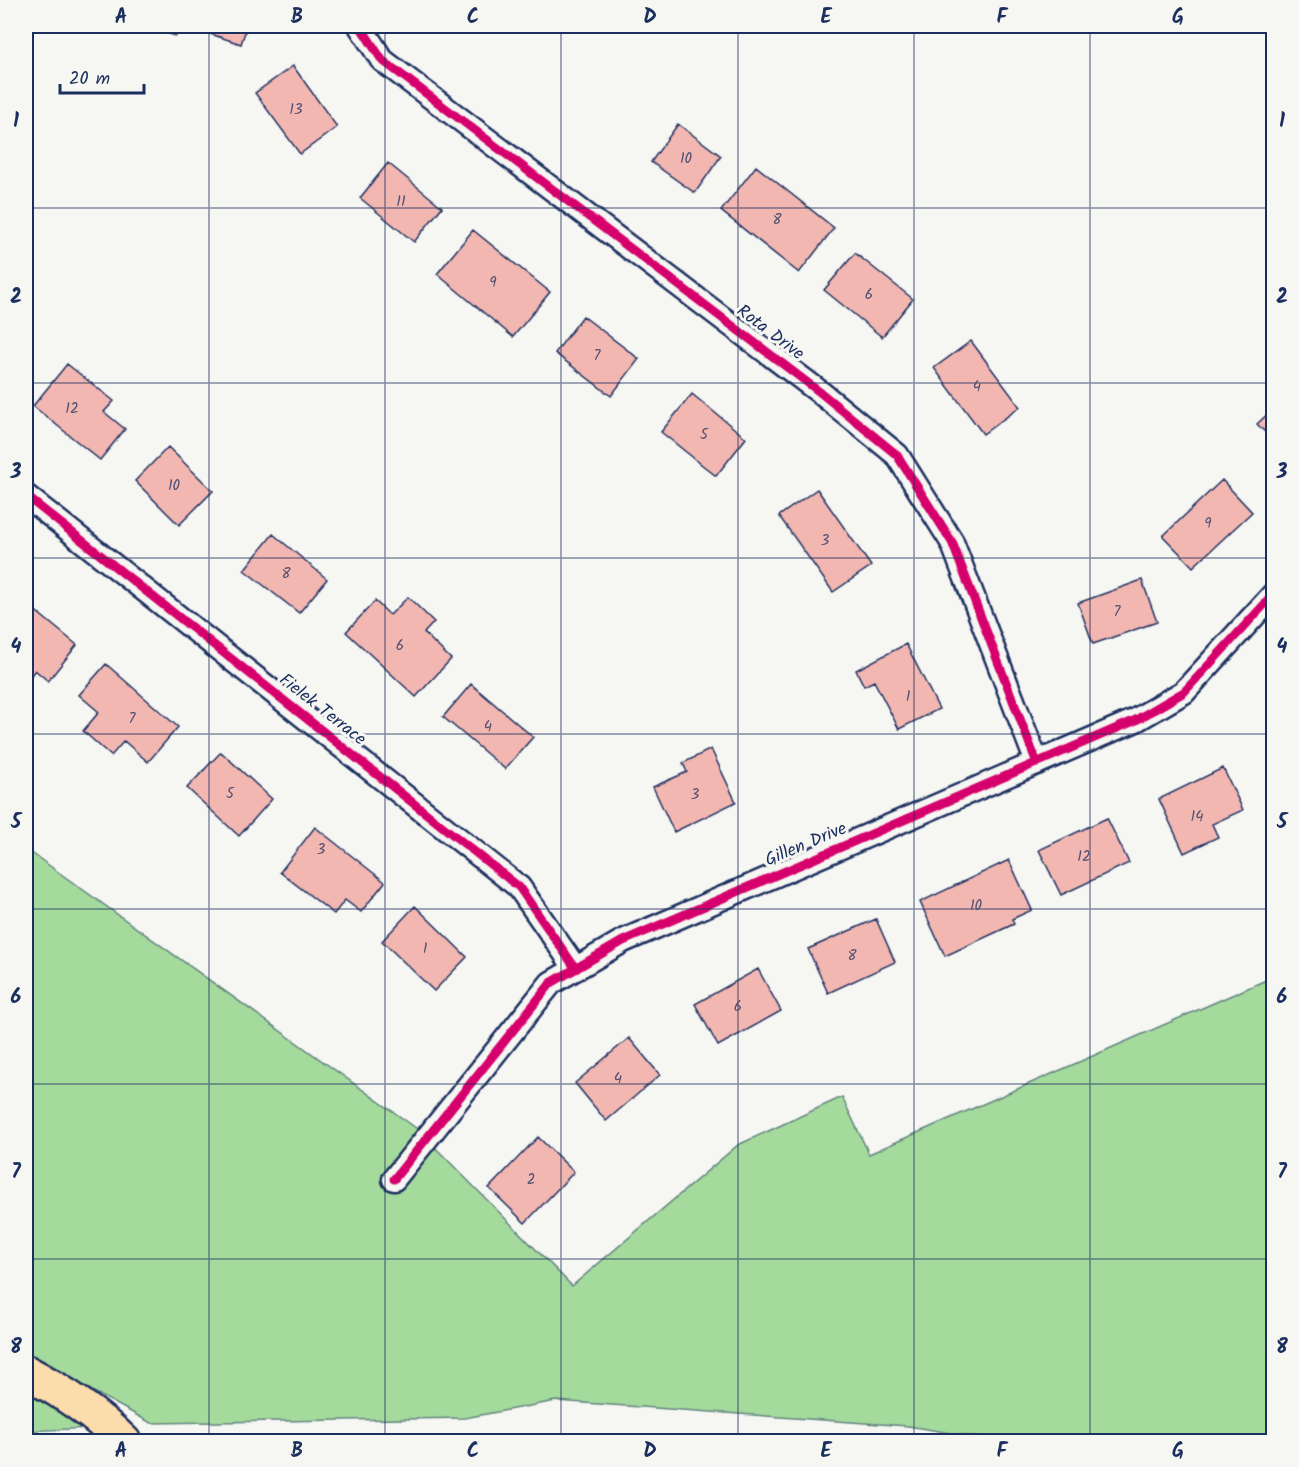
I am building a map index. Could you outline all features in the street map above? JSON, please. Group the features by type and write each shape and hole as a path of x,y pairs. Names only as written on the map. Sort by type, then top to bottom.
{"highway":[{"path":"26,1372 74,1399 97,1416 124,1442"}],"street":[{"name":"Rota Drive","path":"360,26 382,60 821,393 897,455 952,542 1036,763"},
{"name":"Fielek Terrace","path":"26,496 519,887 576,969"},
{"name":"Gillen Drive","path":"394,1179 551,983 623,941 1136,720 1184,692 1274,594"}],"green space":[{"path":"26,849 416,1128 572,1286 738,1145 842,1097 869,1154 1273,977 1273,1441 1000,1441 908,1426 556,1401 465,1418 151,1423 26,1355"},
{"path":"26,1393 93,1428 26,1431"}],"building":[{"path":"144,26 180,26 176,36"},
{"path":"186,26 247,26 241,44"},
{"path":"293,66 337,127 300,154 255,93"},
{"path":"678,124 721,156 695,193 651,162"},
{"path":"388,163 442,207 414,242 360,198"},
{"path":"756,166 834,228 799,273 721,211"},
{"path":"473,230 550,292 513,337 437,274"},
{"path":"855,253 913,299 882,337 824,290"},
{"path":"583,316 639,359 611,396 555,353"},
{"path":"971,341 1020,407 983,434 934,368"},
{"path":"67,364 114,401 104,412 125,429 100,460 33,406"},
{"path":"692,394 746,438 716,476 661,432"},
{"path":"1274,408 1274,441 1257,424"},
{"path":"168,447 213,491 179,525 135,481"},
{"path":"1222,480 1252,512 1193,567 1163,536"},
{"path":"817,489 871,566 833,592 779,516"},
{"path":"273,534 327,579 299,613 244,570"},
{"path":"1142,580 1157,622 1093,644 1078,603"},
{"path":"408,597 434,622 424,633 451,659 416,697 346,632 375,601 390,615"},
{"path":"26,603 77,645 48,681 35,670 26,682"},
{"path":"906,644 939,709 899,729 874,681 864,686 856,670"},
{"path":"106,664 178,727 148,762 124,741 111,756 83,731 99,712 79,695"},
{"path":"471,684 533,737 505,769 443,717"},
{"path":"711,749 736,802 674,832 653,787 687,772 683,763"},
{"path":"221,752 272,799 239,836 187,788"},
{"path":"1223,768 1243,810 1212,824 1218,837 1184,853 1159,799"},
{"path":"1107,818 1129,863 1061,895 1039,850"},
{"path":"315,827 385,882 361,912 345,900 334,914 280,872"},
{"path":"1009,860 1032,910 1012,919 1014,924 945,956 920,902"},
{"path":"415,906 467,957 434,991 382,941"},
{"path":"876,919 895,962 828,993 808,949"},
{"path":"758,969 781,1011 718,1046 695,1004"},
{"path":"629,1038 660,1075 606,1121 575,1083"},
{"path":"538,1137 574,1172 525,1223 489,1188"}],"cycle path":[{"path":"360,26 382,60 821,393 897,455 952,542 1037,763"},
{"path":"26,496 519,887 576,969"},
{"path":"394,1179 551,983 623,941 1136,720 1184,692 1274,594"}]}
